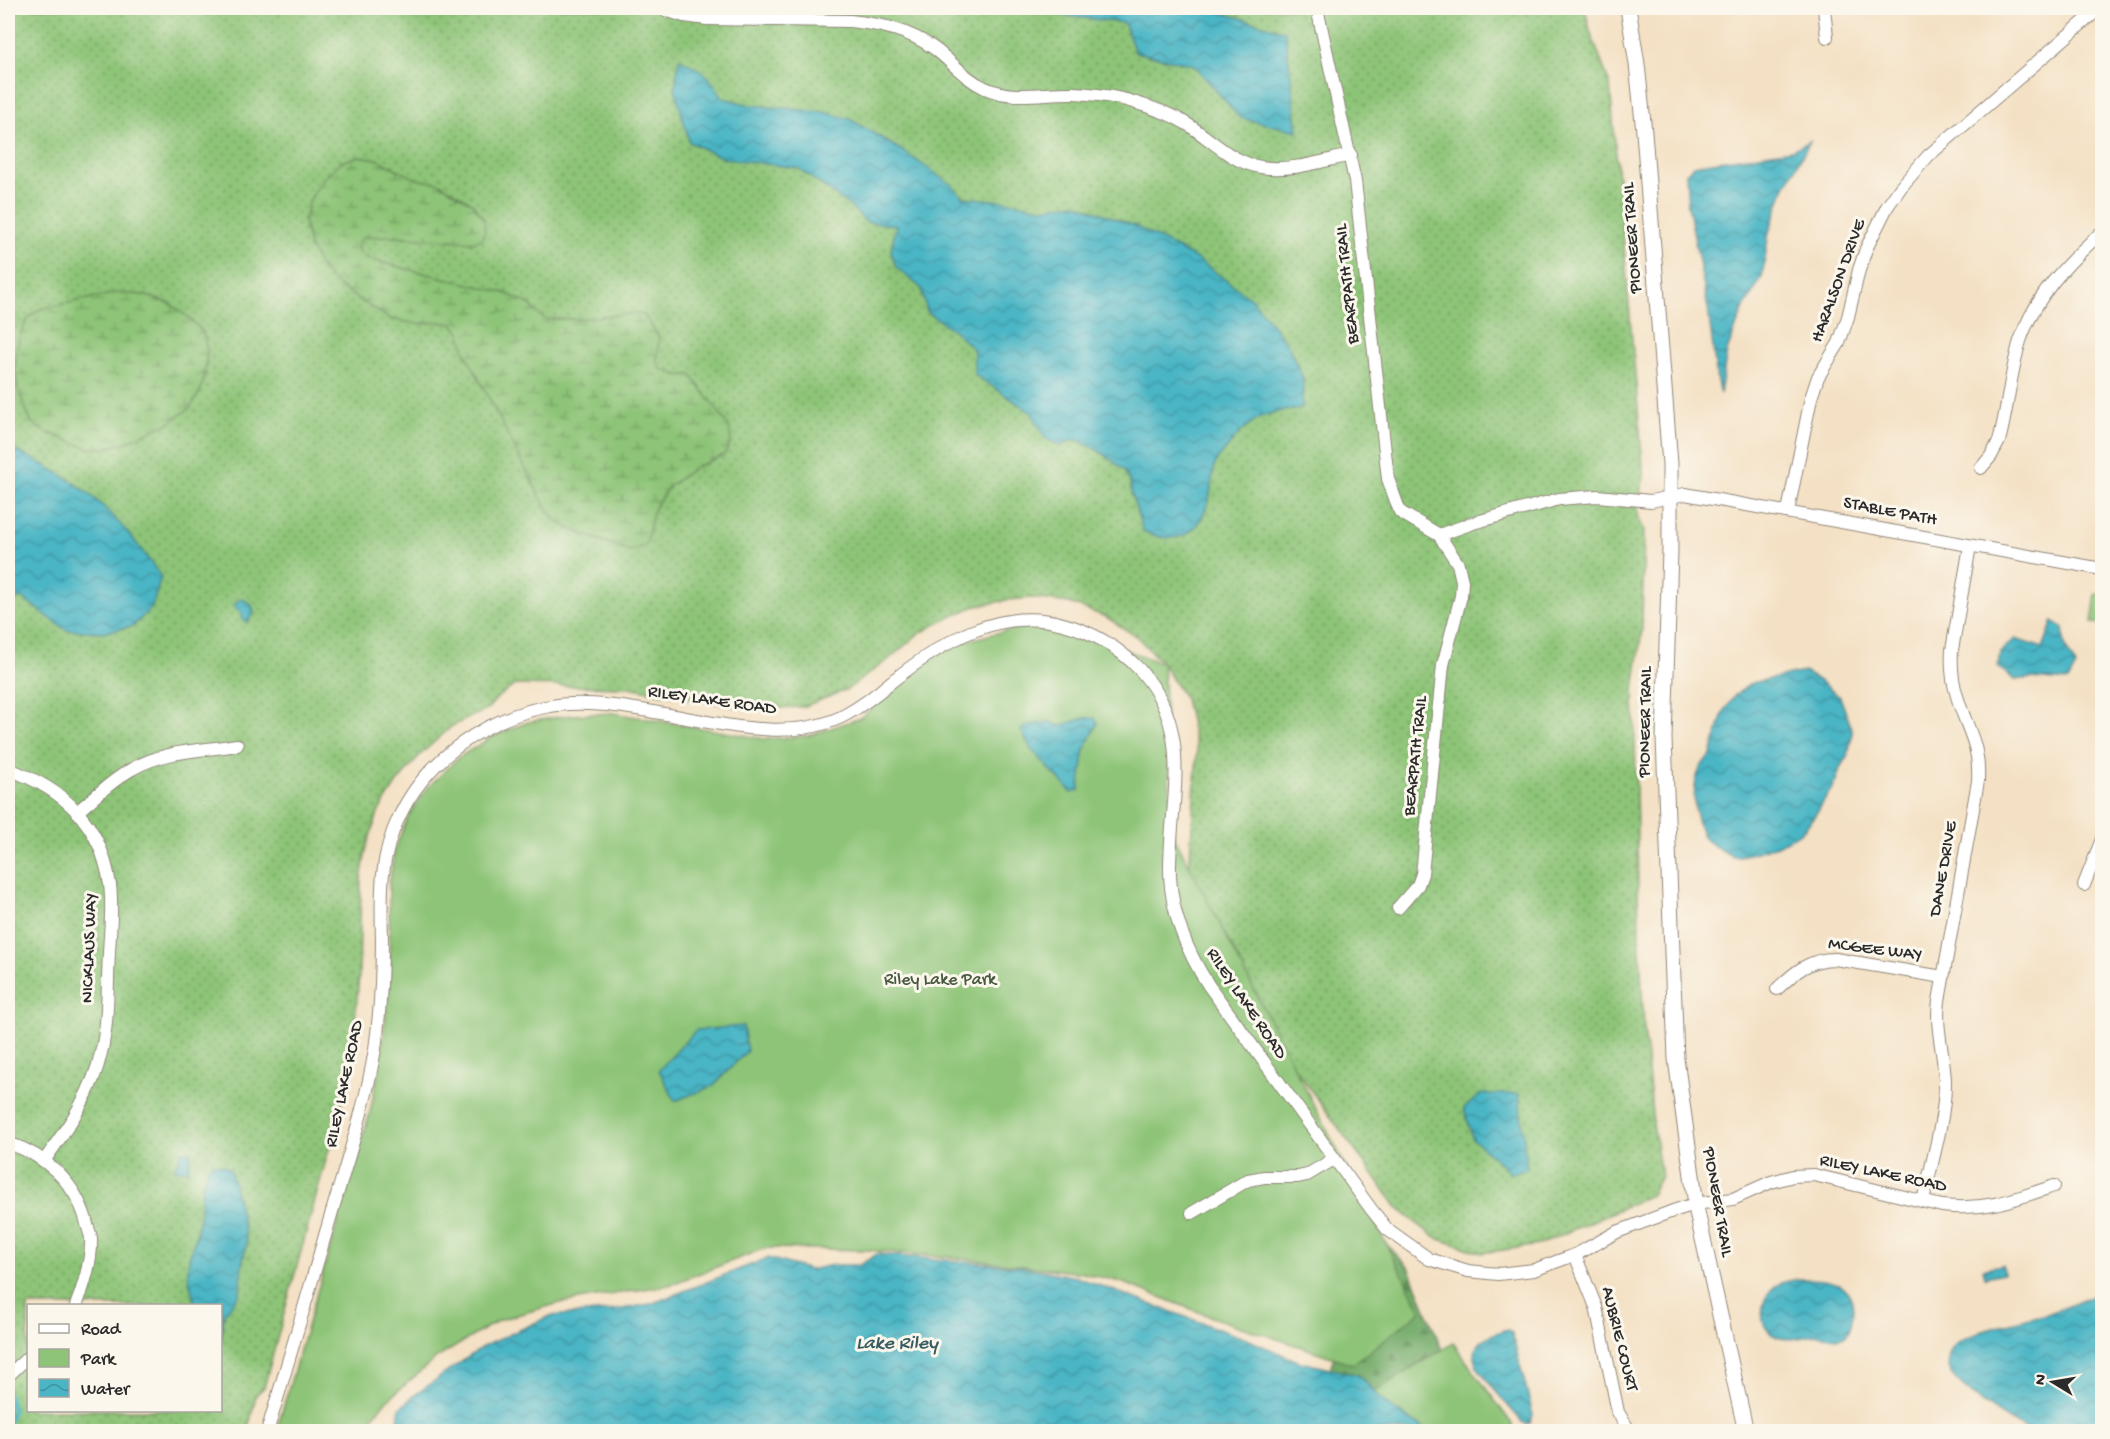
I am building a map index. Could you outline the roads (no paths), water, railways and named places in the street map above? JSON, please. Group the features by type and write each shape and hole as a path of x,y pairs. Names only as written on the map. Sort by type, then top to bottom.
{"main road":[{"name":"PIONEER TRAIL","path":"1628,8 1644,132 1670,464 1665,687 1666,812 1676,1059 1695,1204 1746,1431"}],"street":[{"path":"659,8 684,16 707,19 850,21 894,28 935,49 967,77 985,88 1004,94 1024,96 1073,93 1132,101 1186,124 1241,161 1258,167 1275,169 1293,167 1350,155"},
{"name":"BEARPATH TRAIL","path":"1317,8 1350,155 1388,479 1400,512 1439,535 1458,564 1462,581 1461,596 1443,665 1422,874 1418,885 1398,908"},
{"path":"1824,8 1827,37"},
{"name":"HARALSON DRIVE","path":"1788,512 1811,398 1818,377 1842,336 1862,260 1887,207 1900,187 1928,156 2100,8"},
{"path":"1981,468 1999,441 2016,360 2031,316 2045,291 2062,269 2103,232"},
{"name":"STABLE PATH","path":"1670,497 1685,494 2103,569"},
{"path":"1439,535 1473,523 1559,500 1598,496 1638,502 1670,497"},
{"name":"DANE DRIVE","path":"1923,1201 1944,1102 1944,1068 1937,1017 1978,781 1977,750 1957,698 1951,666 1970,546"},
{"name":"RILEY LAKE ROAD","path":"267,1431 352,1146 375,1050 381,988 381,880 388,848 398,818 415,790 436,765 460,744 478,733 518,714 549,706 582,703 614,705 746,727 797,729 844,716 918,662 966,633 993,623 1020,619 1049,620 1076,627 1102,639 1125,654 1145,675 1160,699 1171,724 1176,752 1177,780 1170,879 1181,935 1193,961 1334,1159 1387,1229 1429,1259 1468,1271 1498,1274 1534,1270 1575,1255 1617,1232 1695,1204 1733,1199 1771,1182 1793,1176 1814,1175 1958,1208 1981,1207 2005,1202 2054,1186"},
{"path":"77,812 112,783 141,765 184,752 237,745"},
{"name":"NICKLAUS WAY","path":"8,770 46,785 66,800 77,812 96,839 105,862 110,886 112,911 106,1023 102,1052 93,1080 81,1105 44,1161"},
{"path":"2084,885 2103,839"},
{"name":"MCGEE WAY","path":"1777,989 1799,968 1824,959 1943,977"},
{"path":"8,1143 23,1148 44,1161 60,1174 75,1193 91,1237 84,1284 76,1304"},
{"path":"1192,1213 1248,1180 1307,1175 1334,1159"},
{"name":"AUBRIE COURT","path":"1575,1255 1596,1307 1618,1412 1630,1431"},
{"path":"10,1373 27,1358"}],"water":[{"path":"1047,8 1206,8 1285,31 1298,131 1240,118 1194,65 1135,52 1124,23 1059,15"},
{"path":"679,59 705,74 723,98 750,105 824,112 850,119 952,185 963,197 1012,202 1042,208 1075,203 1135,226 1197,259 1253,300 1288,345 1303,379 1302,408 1262,417 1239,434 1216,462 1205,511 1193,529 1176,537 1166,538 1143,531 1130,482 1124,470 1101,452 1076,439 1060,446 1045,438 1032,413 974,374 974,350 956,332 927,312 921,288 896,267 891,251 896,225 866,222 851,207 798,168 723,158 689,142 675,88"},
{"path":"1810,141 1784,189 1769,232 1762,277 1743,309 1727,351 1720,394 1708,308 1688,205 1686,174 1693,165 1792,150"},
{"path":"8,447 39,462 88,493 118,522 161,577 152,607 133,626 106,632 66,630 22,598 8,601"},
{"path":"242,599 251,604 254,612 247,623 242,619 242,613 234,607 237,601"},
{"path":"2053,621 2063,628 2065,647 2076,666 2068,681 2031,678 2015,680 1998,667 2000,652 2015,639 2043,648"},
{"path":"1804,672 1840,697 1852,729 1847,759 1842,764 1835,783 1823,803 1802,831 1767,849 1733,857 1702,835 1694,798 1700,769 1711,755 1723,713 1735,695 1752,683"},
{"path":"1084,718 1095,718 1098,723 1085,748 1079,791 1072,793 1031,749 1021,730 1028,725 1051,722 1060,726"},
{"path":"743,1026 747,1051 713,1086 675,1101 659,1070 696,1030"},
{"path":"1482,1094 1519,1094 1527,1169 1511,1173 1473,1139 1464,1108"},
{"path":"181,1151 191,1152 188,1170 175,1169 176,1163 179,1163"},
{"path":"211,1164 227,1167 231,1172 247,1242 242,1264 240,1294 224,1314 222,1333 222,1304 195,1304 188,1274 188,1264 199,1223 201,1197"},
{"name":"Lake Riley","path":"877,1254 1023,1267 1076,1277 1249,1340 1300,1362 1358,1375 1390,1407 1428,1431 396,1431 400,1408 416,1394 484,1346 550,1316 610,1311 651,1304 768,1258 810,1270 832,1265 860,1265"},
{"path":"2003,1265 2004,1273 1985,1277 1983,1268"},
{"path":"1798,1279 1826,1280 1834,1282 1847,1291 1853,1309 1846,1336 1835,1338 1818,1335 1786,1339 1768,1331 1763,1317 1767,1295 1778,1285"},
{"path":"2102,1291 2102,1426 2055,1432 2029,1430 2012,1422 1978,1399 1951,1373 1948,1364 1953,1348 1972,1335 2058,1310"},
{"path":"1504,1330 1512,1333 1533,1415 1530,1423 1522,1422 1476,1364 1477,1345 1487,1337"}],"waterway":[{"path":"8,1394 13,1411 8,1423"}],"park label":[{"name":"Riley Lake Park","path":"940,980"}]}
